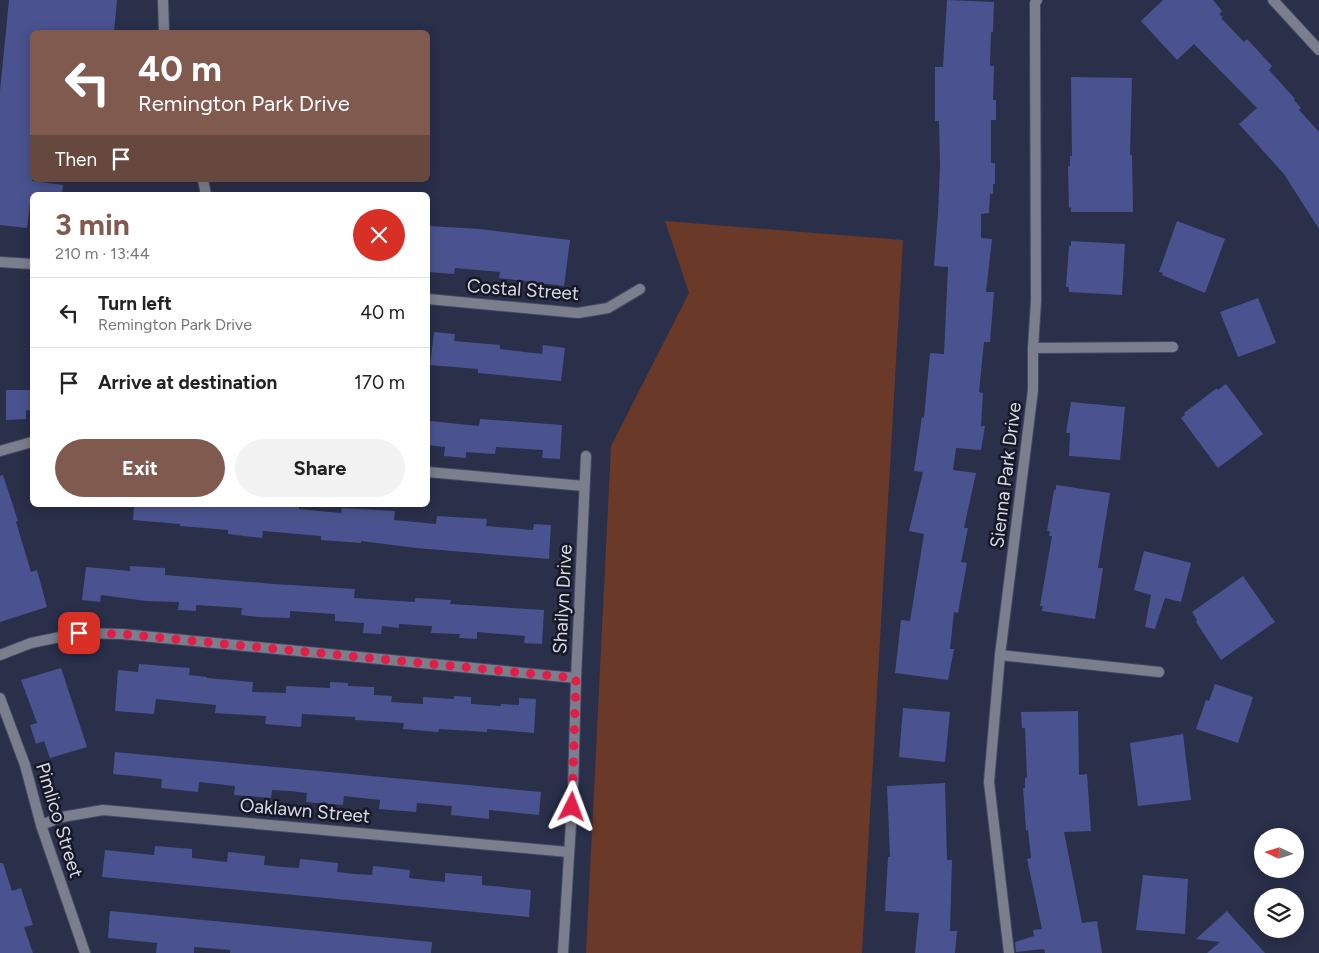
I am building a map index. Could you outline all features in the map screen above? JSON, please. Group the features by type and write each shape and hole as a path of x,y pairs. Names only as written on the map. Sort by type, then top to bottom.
{"street":[{"path":"163,0 164,30"},
{"name":"Sienna Park Drive","path":"1009,953 989,782 1000,655 1033,390 1036,301 1035,3 1037,0"},
{"path":"1272,0 1319,50"},
{"path":"0,262 30,264"},
{"name":"Costal Street","path":"430,299 578,313 608,308 640,289"},
{"path":"1033,348 1173,347"},
{"path":"0,451 30,443"},
{"name":"Shailyn Drive","path":"564,953 568,852 573,792 586,456"},
{"path":"430,472 584,486"},
{"path":"0,655 31,643 79,633 122,634 576,678"},
{"path":"1000,655 1159,672"},
{"name":"Pimlico Street","path":"0,698 25,765 40,825 85,953"},
{"name":"Oaklawn Street","path":"40,825 62,817 103,810 568,852"}],"shaded area":[{"path":"665,221 903,240 862,953 586,953 611,446 689,293"}],"building":[{"path":"9,0 117,0 114,30 30,30 30,182 63,185 62,192 30,192 27,228 0,225 0,91"},
{"path":"947,0 994,2 990,66 994,66 993,100 996,100 996,120 991,120 991,163 995,163 995,184 993,184 993,194 990,194 989,213 981,214 981,238 992,239 986,292 994,292 990,342 984,342 979,392 983,393 981,426 985,426 981,450 956,448 953,470 976,473 964,528 968,528 961,562 967,563 958,613 954,612 950,649 954,649 948,680 895,673 901,620 910,621 924,534 909,531 923,472 914,471 922,417 924,418 930,353 944,354 948,267 934,266 940,165 939,121 935,121 935,67 943,67"},
{"path":"1163,0 1213,0 1222,11 1219,14 1223,17 1221,18 1244,42 1247,39 1272,66 1269,70 1295,99 1301,108 1299,110 1319,132 1319,229 1284,174 1239,124 1257,108 1194,44 1177,60 1141,21"},
{"path":"1071,77 1132,78 1130,155 1132,155 1133,212 1071,212 1071,207 1069,208 1068,166 1070,166 1070,156 1072,156"},
{"path":"1177,221 1225,239 1205,293 1159,272"},
{"path":"430,226 480,229 570,240 564,286 499,278 500,272 455,268 454,274 430,272"},
{"path":"1071,241 1125,244 1122,295 1069,292 1069,287 1066,287"},
{"path":"1258,298 1276,343 1238,357 1220,312"},
{"path":"434,332 455,334 454,341 500,345 500,349 542,354 543,345 565,348 561,381 478,373 478,369 430,365"},
{"path":"1226,384 1263,434 1218,468 1181,418 1185,415 1184,413 1217,388 1218,390"},
{"path":"6,390 30,390 30,411 26,410 26,419 6,420"},
{"path":"1071,402 1125,407 1120,460 1069,456 1070,433 1066,433"},
{"path":"480,419 562,425 560,459 542,458 543,450 496,447 495,454 466,452 466,458 444,456 445,447 430,445 430,421 479,426"},
{"path":"3,475 18,521 16,522 31,572 37,570 47,607 0,622 0,476"},
{"path":"1056,485 1110,493 1098,568 1103,568 1095,619 1042,611 1043,606 1040,606 1052,536 1049,536 1050,531 1047,531"},
{"path":"134,507 299,507 299,509 341,513 342,508 395,511 394,520 436,524 437,516 487,519 486,526 533,530 534,524 551,525 549,559 416,548 361,541 361,543 321,540 321,536 263,531 262,538 228,534 228,530 133,520"},
{"path":"1144,551 1191,563 1181,602 1165,598 1155,629 1145,627 1151,595 1134,590"},
{"path":"130,566 165,568 165,575 355,589 354,598 415,602 415,598 451,600 450,604 544,610 542,644 524,643 525,636 477,632 477,639 459,638 460,634 431,633 432,626 399,624 399,628 382,626 381,634 363,633 364,623 335,621 335,614 290,611 290,618 258,617 241,615 242,608 196,605 196,611 178,610 179,602 146,601 101,595 100,602 82,600 86,567 130,571"},
{"path":"1243,576 1275,622 1221,660 1196,622 1197,620 1192,612"},
{"path":"139,664 190,668 189,675 253,682 252,692 286,693 286,686 330,688 330,682 348,683 348,686 374,687 374,695 392,696 391,702 423,704 423,697 454,699 454,696 471,697 471,704 501,706 501,704 519,705 519,698 536,699 534,733 487,729 487,732 439,729 438,732 403,729 404,723 355,720 355,717 302,714 301,727 265,724 266,716 215,713 216,705 156,699 154,714 115,711 118,670 138,672"},
{"path":"61,668 87,747 50,758 44,741 36,744 30,725 37,723 21,680"},
{"path":"1215,684 1253,697 1238,743 1196,729 1206,700 1209,701"},
{"path":"903,708 950,712 945,762 899,757"},
{"path":"1078,711 1079,775 1087,774 1091,831 1064,832 1082,923 1097,921 1102,953 1045,953 1044,949 1016,952 1015,942 1034,936 1033,930 1042,929 1027,859 1031,858 1028,830 1026,830 1023,788 1025,788 1025,778 1027,778 1025,728 1022,728 1021,712"},
{"path":"1183,734 1191,800 1138,806 1130,743"},
{"path":"115,752 541,792 539,815 489,810 489,819 451,815 452,806 417,803 416,812 379,809 380,800 344,796 343,805 306,802 307,793 272,790 271,798 234,795 235,786 199,782 198,792 161,788 162,779 113,774"},
{"path":"945,783 947,860 952,860 950,931 957,931 955,953 915,953 919,913 885,911 888,857 890,857 887,786"},
{"path":"155,846 192,849 192,858 227,862 228,852 265,856 264,865 282,867 299,868 300,859 338,863 337,872 354,874 372,875 373,866 410,870 409,878 445,882 445,873 482,876 482,885 531,890 529,917 102,877 105,850 154,855"},
{"path":"0,863 3,863 12,891 21,888 33,925 24,927 33,953 0,953"},
{"path":"1143,875 1188,879 1185,934 1136,930"},
{"path":"110,911 432,942 431,953 230,953 230,950 194,947 194,953 156,953 157,943 108,938"},
{"path":"1227,911 1265,953 1207,953 1220,942 1196,939"}],"route":[{"path":"79,633 122,634 576,678 572,807"}]}
